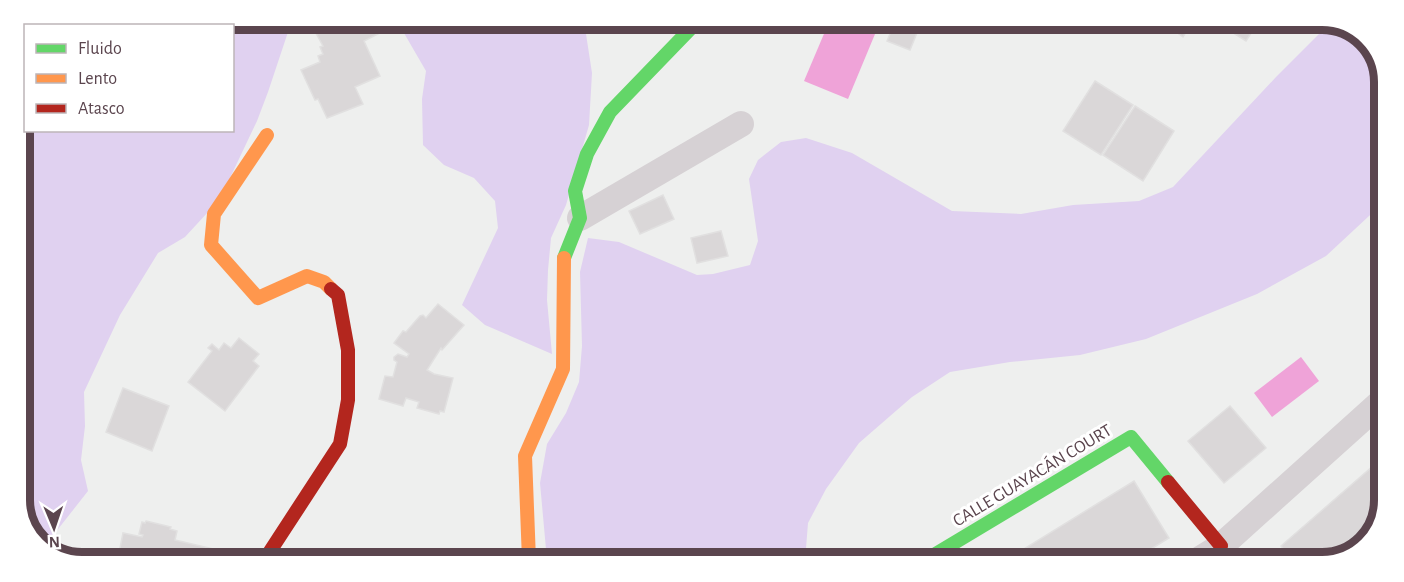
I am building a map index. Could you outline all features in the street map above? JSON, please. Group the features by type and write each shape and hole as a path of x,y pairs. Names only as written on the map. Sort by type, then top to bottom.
{"street":[{"path":"529,552 525,456 563,369 564,260 580,219 575,191 587,154 610,112 689,30"},
{"path":"580,219 741,124"},
{"path":"267,135 214,214 212,245 258,298 307,276 324,282 338,296 348,350 348,400 340,444 270,552"},
{"path":"1211,552 1221,546 1374,408"},
{"name":"CALLE GUAYACÁN COURT","path":"939,552 1131,437 1221,546"}],"shaded area":[{"path":"234,30 289,30 257,121 220,199 185,237 158,253 120,315 84,392 85,426 81,460 88,491 49,540 39,529 30,503 30,132 234,132"},
{"path":"402,30 585,30 592,73 589,125 566,205 551,238 547,300 552,354 485,325 462,305 498,228 495,201 474,178 444,165 423,145 422,99 426,71"},
{"path":"826,30 877,30 848,99 804,81"},
{"path":"1323,30 1342,34 1354,41 1363,50 1371,65 1374,79 1374,211 1326,256 1257,294 1146,339 1080,355 1010,362 950,372 912,397 859,443 826,489 808,523 806,552 546,552 540,483 547,444 566,413 579,382 582,346 580,272 588,238 619,242 697,275 713,274 750,265 758,241 749,179 758,160 781,142 806,138 852,153 952,211 1021,214 1073,205 1139,201 1173,187"},
{"path":"1301,357 1319,381 1272,417 1254,393"}],"building":[{"path":"314,30 378,30 380,33 364,41 380,76 355,87 363,104 327,118 318,99 315,100 301,70 320,62 318,56 323,54 320,47 323,46"},
{"path":"892,30 918,30 910,50 887,41"},
{"path":"1174,30 1187,30 1183,37"},
{"path":"1229,30 1253,30 1246,41"},
{"path":"1095,81 1133,105 1101,155 1063,131"},
{"path":"1135,106 1174,131 1143,181 1103,155"},
{"path":"663,195 674,219 640,234 629,211"},
{"path":"721,231 728,256 697,263 691,238"},
{"path":"438,304 464,325 442,350 441,348 427,370 453,378 444,412 440,411 439,414 417,408 419,402 406,398 403,406 379,399 385,376 393,377 397,362 394,357 398,354 407,357 409,354 394,343 403,331 406,332 420,316 423,315 426,318"},
{"path":"239,338 259,354 253,361 259,366 225,411 188,382 212,351 208,348 212,344 219,350 224,343 231,348"},
{"path":"123,388 169,406 152,451 106,432"},
{"path":"1230,406 1266,448 1224,483 1188,441"},
{"path":"1374,465 1373,510 1365,529 1351,543 1342,548 1322,552 1286,552 1281,546"},
{"path":"1134,481 1169,538 1146,552 1019,552"},
{"path":"146,521 171,527 170,529 177,531 175,540 222,552 119,552 123,533 142,537 143,535 139,534 142,522"}],"traffic: fast":[{"path":"564,258 580,218 575,191 587,154 610,112 689,30"},
{"path":"939,552 1131,437 1168,482"}],"traffic: slow":[{"path":"267,135 214,214 211,245 258,298 307,276 324,282 331,289"},
{"path":"529,552 525,456 563,369 564,258"}],"traffic: jam":[{"path":"270,552 340,444 348,400 348,350 338,295 331,289"},
{"path":"1168,482 1221,546"}]}
